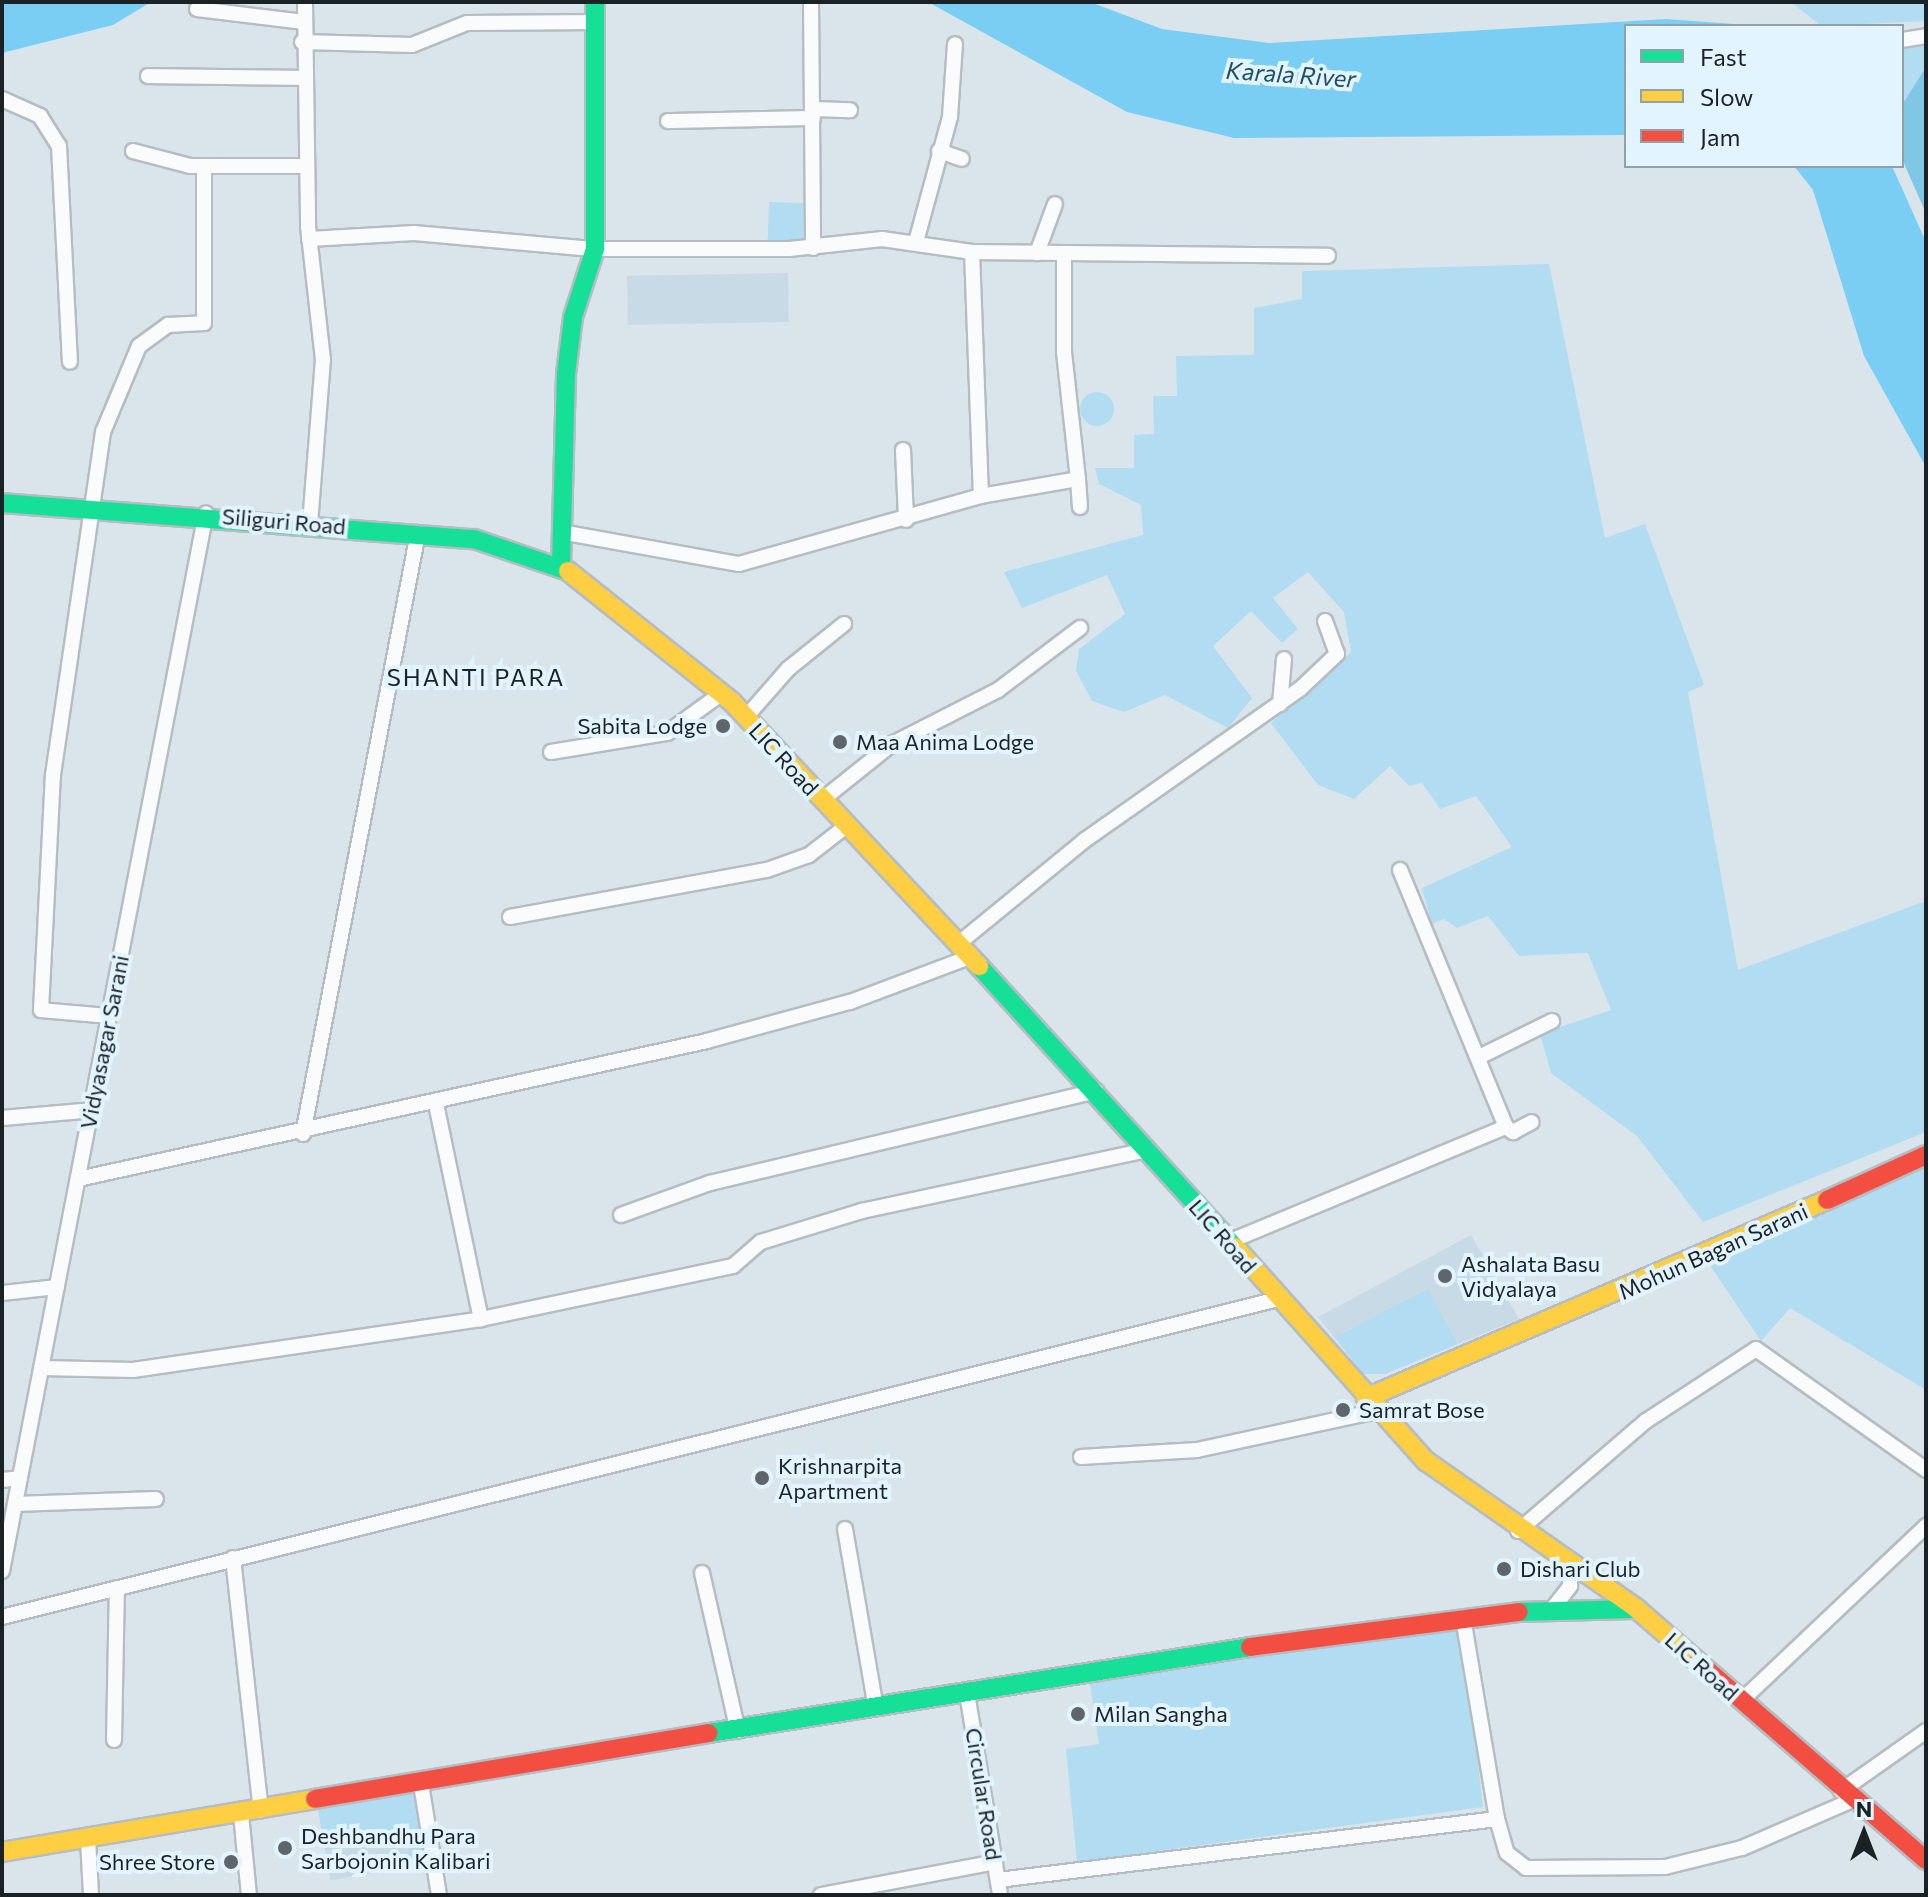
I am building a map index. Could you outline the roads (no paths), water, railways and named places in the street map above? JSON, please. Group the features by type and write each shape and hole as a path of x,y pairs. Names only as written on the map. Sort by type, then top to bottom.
{"main road":[{"path":"561,566 573,317 595,249 595,2"},
{"name":"Siliguri Road","path":"2,503 206,513 418,533 511,547 561,566"},
{"name":"LIC Road","path":"561,566 722,693 746,717 845,827 1096,1091 1278,1299 1426,1461 1518,1531 1637,1609 1847,1796 1926,1860"},
{"name":"Mohun Bagan Sarani","path":"1372,1404 1926,1155"},
{"path":"2,1852 1108,1671 1553,1608 1637,1609"}],"street":[{"path":"305,2 302,42 309,239 323,359 310,523"},
{"path":"811,2 813,248"},
{"path":"197,9 304,22"},
{"path":"302,42 412,45 467,23 596,22"},
{"path":"1904,40 1926,36"},
{"path":"916,242 939,151 955,44"},
{"path":"148,76 303,78"},
{"path":"2,99 40,116 59,146 70,362"},
{"path":"668,121 850,110"},
{"path":"133,151 204,167 307,166"},
{"path":"939,151 962,159"},
{"path":"109,1016 41,1010 53,775 88,506 131,357 158,329 204,323 204,167"},
{"path":"1037,253 1055,204"},
{"path":"309,239 431,234 595,249 813,248 916,242 972,252 1328,256"},
{"path":"972,252 981,496"},
{"path":"1064,253 1064,352 1080,507"},
{"path":"903,450 906,520"},
{"path":"561,532 725,565 906,520 981,496 1078,479"},
{"name":"Vidyasagar Sarani","path":"2,1571 206,513"},
{"path":"303,1134 418,533"},
{"path":"78,1179 436,1104 850,1002 964,950 1085,840 1280,704 1337,654 1325,621"},
{"path":"746,717 788,669 844,624"},
{"path":"822,800 892,744 998,690 1080,628"},
{"path":"1280,704 1284,659"},
{"path":"551,752 667,733 722,693"},
{"path":"510,917 767,870 809,855 845,827"},
{"path":"1400,870 1483,1055 1506,1127 1513,1132 1532,1122"},
{"path":"1483,1055 1552,1021"},
{"path":"621,1215 723,1179 1096,1091"},
{"path":"436,1104 481,1319"},
{"path":"2,1118 93,1110"},
{"path":"1228,1242 1506,1127"},
{"path":"41,1368 133,1370 249,1357 481,1319 733,1266 761,1242 862,1211 1147,1150"},
{"path":"2,1293 57,1287"},
{"path":"2,1617 1278,1299"},
{"path":"1518,1531 1646,1421 1756,1349 1926,1470"},
{"path":"1081,1457 1197,1450 1372,1404"},
{"path":"2,1480 20,1478"},
{"path":"15,1504 156,1499"},
{"path":"1741,1701 1926,1526"},
{"path":"845,1529 876,1708"},
{"path":"233,1558 261,1810"},
{"path":"1553,1608 1570,1586 1571,1567"},
{"path":"702,1573 738,1731"},
{"path":"114,1740 117,1588"},
{"path":"1463,1619 1497,1819 1507,1853 1526,1868 1665,1867 1742,1848 1847,1796 1926,1731"},
{"name":"Circular Road","path":"967,1693 999,1887"},
{"path":"421,1784 439,1895"},
{"path":"241,1814 249,1895"},
{"path":"999,1887 1497,1819"},
{"path":"88,1839 91,1895"},
{"path":"821,1895 995,1862"}],"water":[{"path":"2,2 151,2 113,25 2,53"},
{"name":"Karala River","path":"928,2 1090,2 1162,29 1269,43 1666,19 1734,24 1624,24 1624,135 1234,138 1127,112"},
{"path":"1796,168 1893,168 1926,242 1926,467 1864,356 1813,190"}],"place":[{"name":"Sabita Lodge","path":"723,726"},
{"name":"Maa Anima Lodge","path":"840,742"},
{"name":"Ashalata Basu Vidyalaya","path":"1445,1276"},
{"name":"Samrat Bose","path":"1343,1410"},
{"name":"Krishnarpita Apartment","path":"762,1478"},
{"name":"Dishari Club","path":"1504,1569"},
{"name":"Milan Sangha","path":"1078,1714"},
{"name":"Deshbandhu Para Sarbojonin Kalibari","path":"285,1848"},
{"name":"Shree Store","path":"231,1862"}],"district":[{"name":"SHANTI PARA","path":"476,677"}]}
